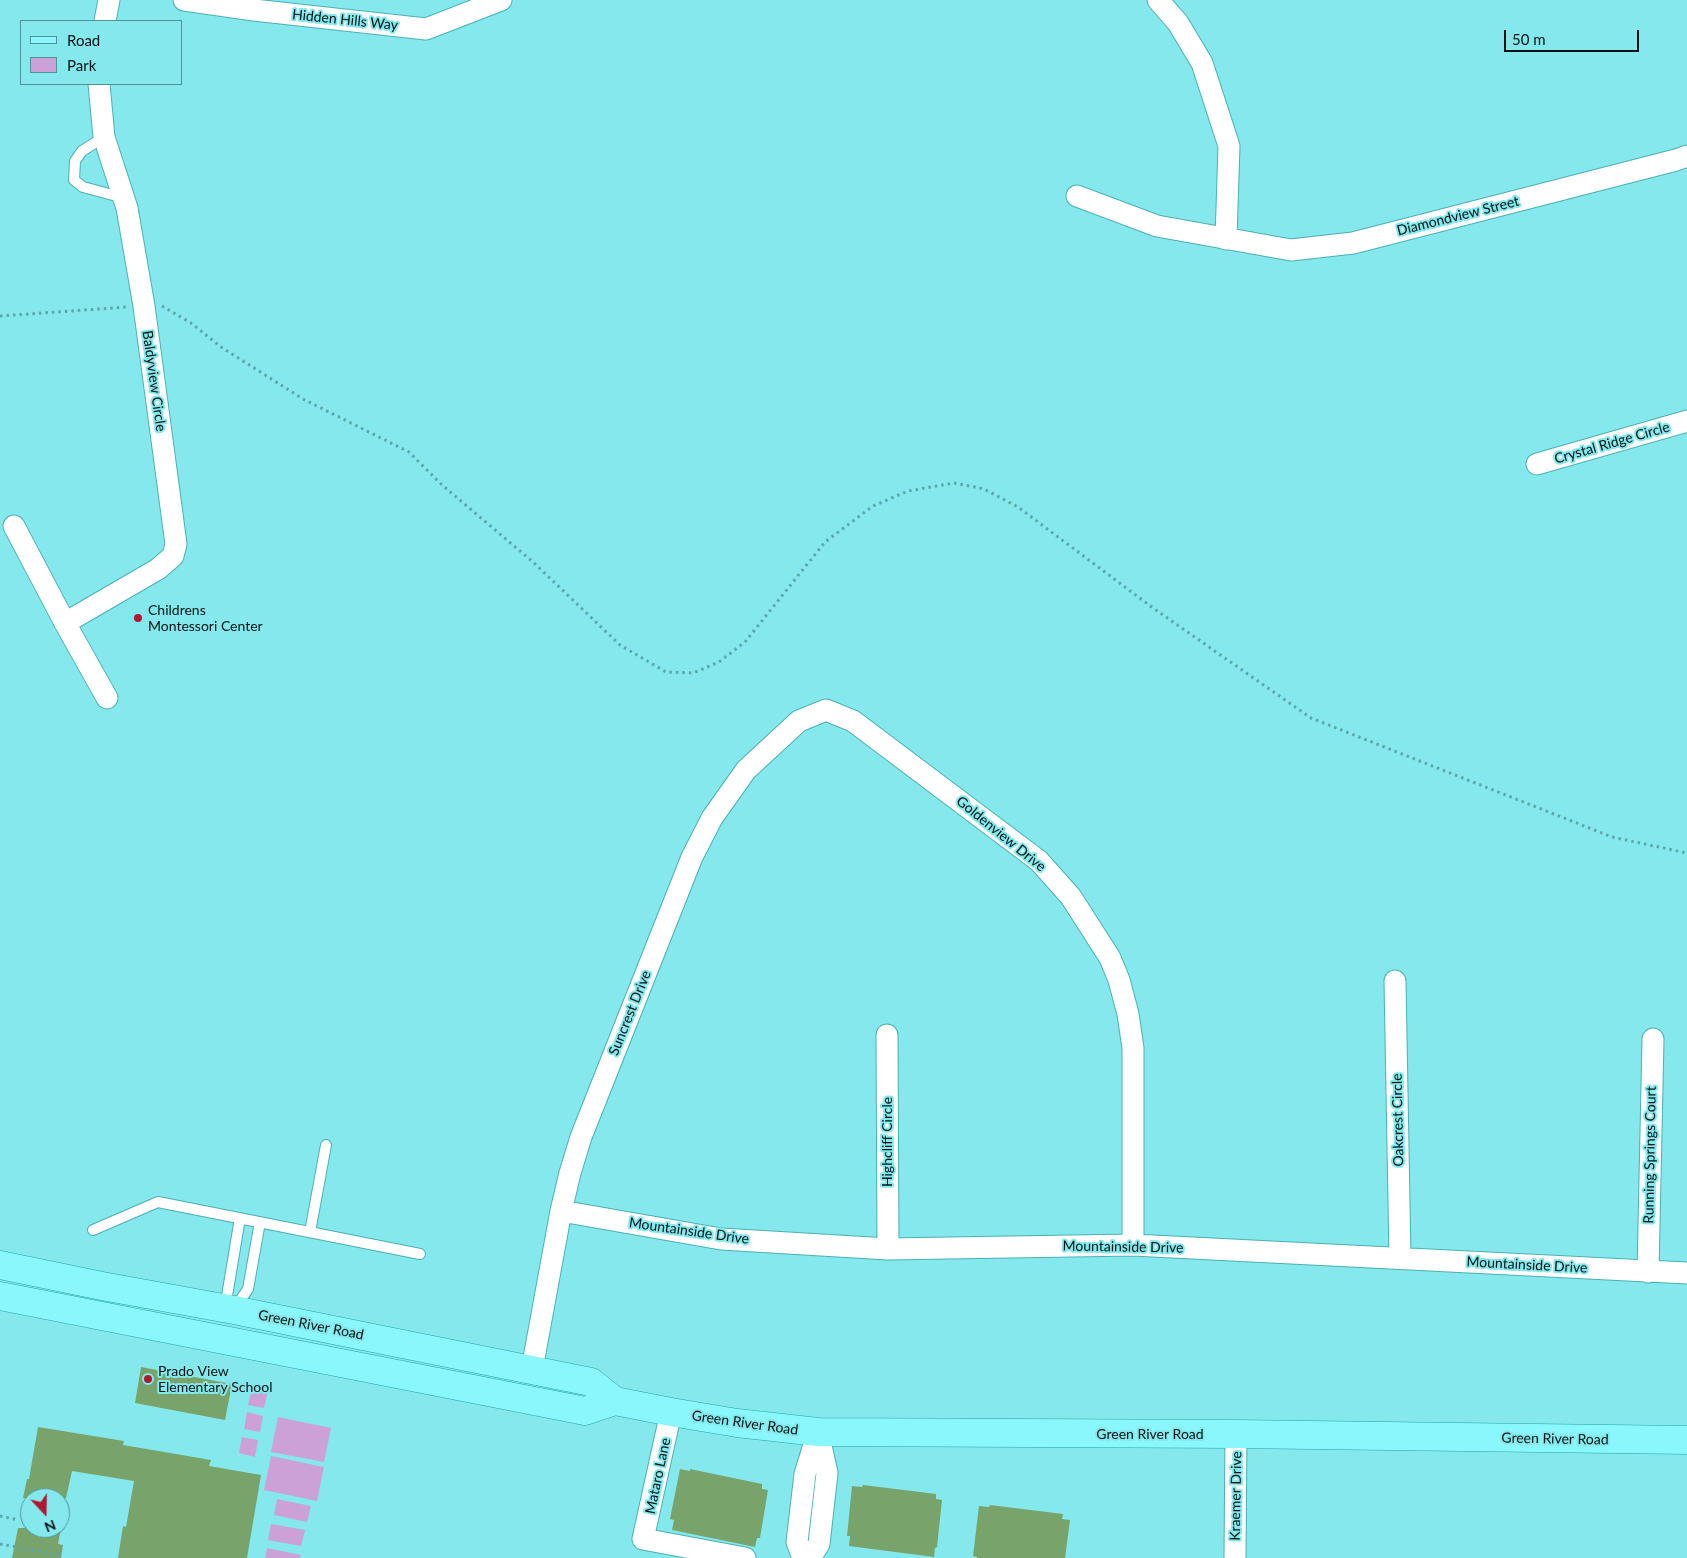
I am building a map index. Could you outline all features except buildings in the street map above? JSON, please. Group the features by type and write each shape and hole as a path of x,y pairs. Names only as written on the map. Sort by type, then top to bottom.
{"main road":[{"name":"Green River Road","path":"0,1265 592,1382 615,1401 737,1423 818,1432 1236,1434 1687,1440"},
{"name":"Green River Road","path":"0,1296 585,1411 615,1401"},
{"path":"203,1336 229,1309"},
{"path":"479,1391 532,1369"}],"street":[{"path":"105,20 109,0"},
{"name":"Hidden Hills Way","path":"184,0 254,5 426,28 501,0"},
{"path":"1158,0 1178,23 1202,63 1229,146 1226,238"},
{"name":"Baldyview Circle","path":"65,622 158,569 173,556 176,544 144,306 127,208 104,136 99,85"},
{"name":"Diamondview Street","path":"1077,196 1157,226 1291,250 1353,244 1687,156"},
{"name":"Crystal Ridge Circle","path":"1537,464 1687,421"},
{"path":"14,526 107,698"},
{"name":"Suncrest Drive","path":"532,1369 561,1210 570,1173 585,1128 692,857 712,818 746,770 798,721 826,710"},
{"name":"Goldenview Drive","path":"826,710 853,721 1039,861 1071,897 1110,958 1119,980 1128,1014 1133,1048 1133,1245"},
{"name":"Oakcrest Circle","path":"1395,981 1400,1258"},
{"name":"Highcliff Circle","path":"887,1035 888,1248"},
{"name":"Running Springs Court","path":"1648,1272 1653,1039"},
{"name":"Mountainside Drive","path":"561,1210 721,1239 888,1248 1133,1245 1687,1273"},
{"name":"Mataro Lane","path":"672,1412 644,1539 731,1557"},
{"path":"803,1558 797,1542 804,1474 818,1432"},
{"path":"810,1558 819,1544 827,1473 818,1432"},
{"name":"Kraemer Drive","path":"1235,1558 1236,1434"}],"lane":[{"path":"104,136 82,151 75,161 74,180 83,187 124,198"},
{"path":"310,1232 326,1145"},
{"path":"93,1230 158,1202 420,1254"},
{"path":"229,1309 240,1218"},
{"path":"229,1309 248,1289 260,1222"}],"path":[{"path":"155,305 160,304 191,323 221,347 303,399 409,452 442,484 533,562 620,645 666,672 693,672 719,662 745,642 826,542 873,506 908,491 954,483 984,489 1018,507 1153,608 1310,718 1612,837 1687,853"},
{"path":"0,316 130,307"},
{"path":"0,1516 19,1520"},
{"path":"0,1544 61,1554"}],"green space":[{"path":"252,1388 268,1392 264,1408 248,1405"},
{"path":"247,1412 263,1416 260,1432 244,1429"},
{"path":"278,1417 331,1428 324,1462 271,1452"},
{"path":"242,1437 258,1440 255,1457 239,1453"},
{"path":"271,1456 324,1467 317,1501 264,1490"},
{"path":"277,1499 311,1506 307,1522 274,1515"},
{"path":"271,1524 305,1530 301,1546 268,1540"},
{"path":"267,1548 301,1555 300,1558 265,1558"}],"place":[{"name":"Childrens Montessori Center","path":"138,618"},
{"name":"Prado View Elementary School","path":"148,1379"}]}
